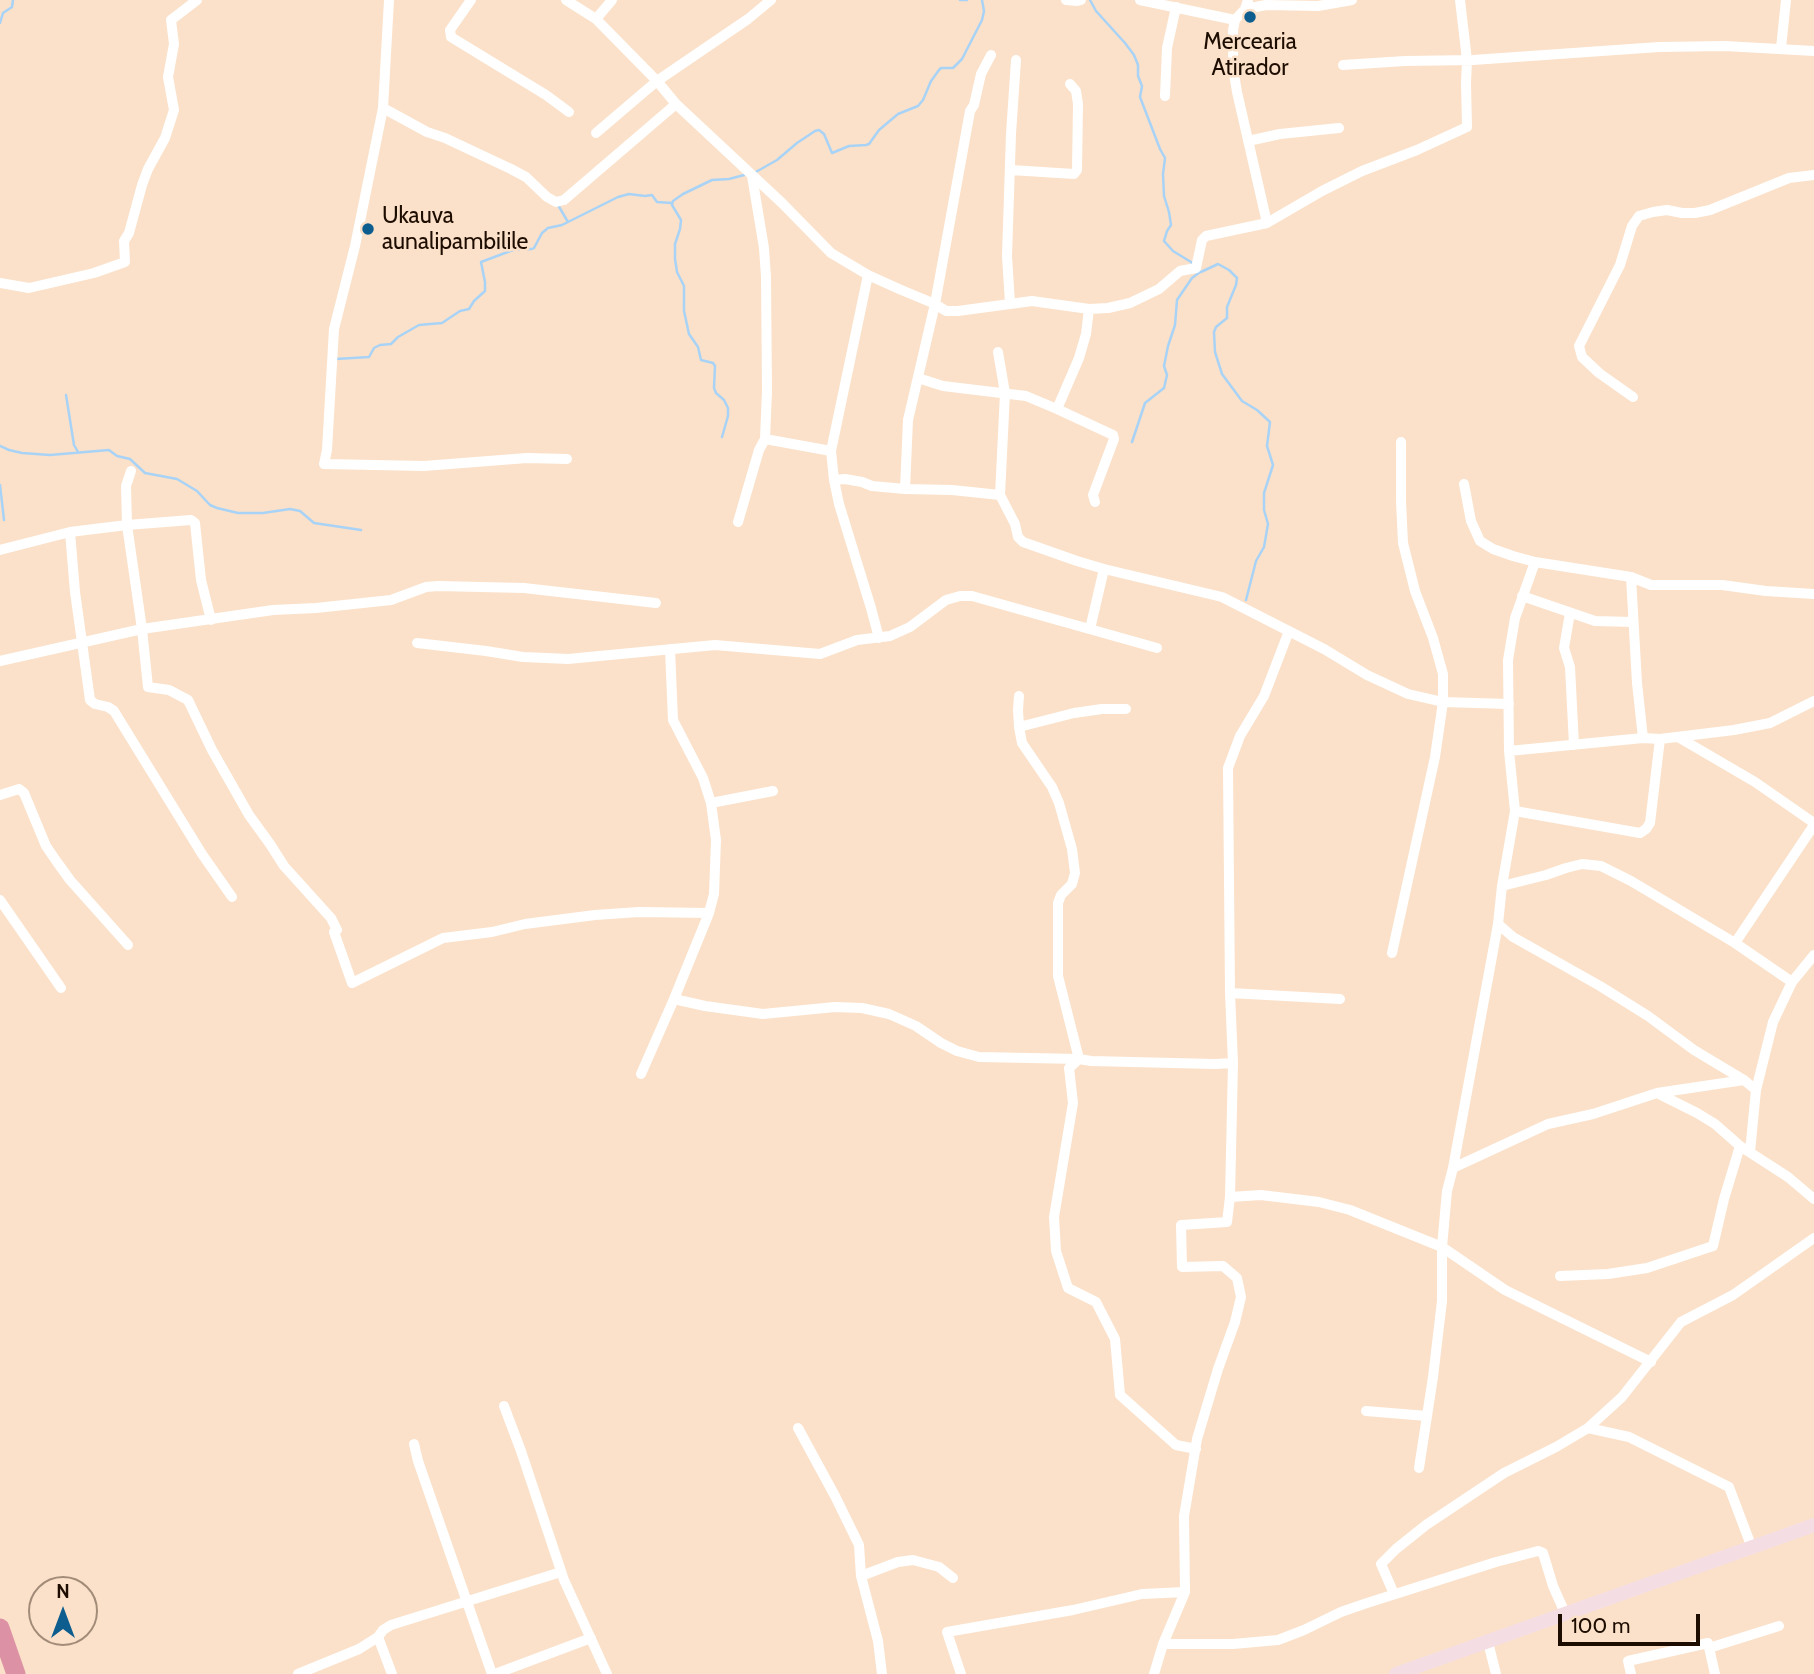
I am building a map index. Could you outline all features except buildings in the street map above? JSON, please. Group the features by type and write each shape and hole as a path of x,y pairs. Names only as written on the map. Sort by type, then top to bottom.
{"highway":[{"path":"0,1628 16,1674"}],"main road":[{"path":"1396,1674 1814,1525"}],"street":[{"path":"0,283 29,288 94,273 125,261 124,240 129,233 148,169 164,138 174,110 168,77 174,44 171,20 197,0"},
{"path":"389,0 383,108 355,246 334,328 324,464 424,466 513,459 567,459"},
{"path":"471,0 450,30 451,37 569,112"},
{"path":"566,0 596,19 676,104 831,253 868,275 946,310 958,311 1032,301 1089,309 1130,303 1159,289 1180,271 1196,268 1202,240 1206,236 1267,223 1362,171 1468,127 1467,60 1460,0"},
{"path":"596,19 612,0"},
{"path":"596,133 657,81 748,19 771,0"},
{"path":"1066,0 1081,0"},
{"path":"1140,0 1235,20"},
{"path":"1267,223 1237,92 1234,68 1235,20 1246,5 1318,6 1352,0"},
{"path":"1781,48 1786,0"},
{"path":"1165,96 1167,48 1176,7"},
{"path":"1343,65 1659,47 1725,46 1814,51"},
{"path":"905,489 908,420 935,304 971,111 981,74 991,55"},
{"path":"1010,303 1007,256 1016,60"},
{"path":"1011,170 1074,174 1077,170 1078,104 1076,92 1070,84"},
{"path":"383,108 427,132 511,169 556,202 564,200 676,104"},
{"path":"1248,141 1280,134 1339,128"},
{"path":"1633,397 1582,357 1579,346 1620,265 1632,226 1639,216 1667,210 1682,213 1710,210 1789,178 1814,175"},
{"path":"738,522 759,450 765,439 767,391 764,248 752,176"},
{"path":"868,275 831,451 839,504 872,607 879,638"},
{"path":"1057,409 1079,358 1089,309"},
{"path":"998,352 1004,393 1000,495 1015,524 1018,537 1023,542 1104,569 1222,597 1408,694 1443,702 1509,704"},
{"path":"918,379 943,386 1026,396 1112,435 1114,439 1093,495 1095,502"},
{"path":"765,439 831,451"},
{"path":"1392,953 1435,758 1443,702 1443,674 1415,591 1403,543 1401,442"},
{"path":"131,471 127,486 127,525 148,687 169,690 188,700 212,750 249,815 284,866 331,918 352,983 443,939 595,915 639,912 709,913"},
{"path":"834,480 845,479 872,486 905,489 1000,495"},
{"path":"1464,484 1471,521 1480,541 1493,549 1535,562 1631,577 1651,585 1722,585 1814,594"},
{"path":"0,550 70,532 191,520 195,523 201,580 211,620"},
{"path":"70,532 75,592 90,700 114,711 202,854 232,897"},
{"path":"1419,1468 1442,1301 1442,1247 1447,1191 1498,924 1515,811 1509,751 1508,660 1515,618 1535,562"},
{"path":"1090,629 1104,569"},
{"path":"1631,577 1643,738"},
{"path":"0,661 142,629 273,610 391,600 426,587 524,588 656,603"},
{"path":"417,643 523,657 568,659 715,645 820,654 857,640 890,636 909,627 946,600 961,596 981,597 1157,648"},
{"path":"1522,596 1595,621 1633,622"},
{"path":"1570,613 1564,648 1570,667 1574,745"},
{"path":"1154,1674 1163,1644 1185,1592 1184,1516 1197,1439 1241,1297 1237,1278 1223,1266 1182,1267 1181,1225 1227,1222 1230,1197 1233,1063 1228,768 1240,736 1264,696 1289,631"},
{"path":"641,1074 709,913 714,894 716,841 711,803 704,778 673,720 670,649"},
{"path":"1019,696 1022,743 1052,787 1072,849 1074,878 1058,903 1058,976 1079,1059"},
{"path":"1509,751 1734,730 1770,723 1814,701"},
{"path":"1019,727 1074,713 1126,709"},
{"path":"1678,737 1755,782 1814,824 1735,943"},
{"path":"1515,811 1640,833 1650,823 1660,739"},
{"path":"0,795 19,789 24,793 46,846 70,880 128,945"},
{"path":"711,803 773,791"},
{"path":"1502,886 1583,864 1601,866 1735,943 1792,982"},
{"path":"0,900 61,988"},
{"path":"1498,924 1513,937 1638,1010 1756,1090"},
{"path":"1560,1276 1647,1268 1713,1246 1724,1199 1745,1149 1773,1022 1792,982 1814,955"},
{"path":"1230,993 1340,999"},
{"path":"674,999 763,1014 835,1007 862,1008 889,1014 949,1047 979,1057 1233,1063"},
{"path":"1079,1059 1069,1068 1073,1103 1054,1217 1056,1251 1068,1288 1096,1302 1115,1339 1120,1395 1176,1446 1196,1449"},
{"path":"1453,1168 1548,1124 1593,1114 1657,1093 1744,1080"},
{"path":"1657,1093 1715,1124 1814,1199"},
{"path":"1230,1197 1261,1195 1319,1202 1350,1210 1442,1247 1505,1290 1651,1362"},
{"path":"1394,1594 1381,1564 1396,1549 1426,1525 1504,1473 1588,1428 1622,1397 1681,1322 1733,1295 1814,1238"},
{"path":"504,1406 561,1572 607,1674"},
{"path":"1366,1412 1427,1416"},
{"path":"798,1428 859,1545 861,1576 878,1641 882,1674"},
{"path":"1588,1428 1629,1437 1729,1487 1752,1548"},
{"path":"414,1444 493,1674 591,1638"},
{"path":"1163,1644 1233,1644 1278,1640 1341,1612 1538,1551 1543,1553 1565,1613"},
{"path":"861,1576 898,1562 913,1560 939,1567 953,1578"},
{"path":"298,1674 359,1649 391,1625 561,1572"},
{"path":"961,1674 947,1632 1073,1610 1142,1594 1185,1592"},
{"path":"1709,1648 1779,1626"},
{"path":"378,1637 392,1674"},
{"path":"1488,1642 1496,1674"},
{"path":"1631,1674 1628,1661 1708,1643 1715,1674"}],"waterway":[{"path":"0,23 3,13 12,7 13,0"},
{"path":"960,0 967,0"},
{"path":"754,173 777,160 815,131 819,130 824,134 832,153 849,146 869,144 879,130 898,114 918,106 941,68 953,68 962,59 982,20 982,0"},
{"path":"1090,0 1096,11 1134,55 1138,65 1142,86 1140,97 1165,158 1164,196 1171,225 1164,241 1173,251 1194,265"},
{"path":"722,437 728,408 714,388 715,366 701,360 698,347 689,334 684,311 684,286 677,272 675,259 675,244 681,220 672,205 673,201 683,194 712,180 748,174"},
{"path":"336,359 369,357 374,348 391,344 419,325 442,323 460,311 469,309 485,291 481,262 513,250 534,248 548,228 562,225 629,194 652,195 657,202 672,203"},
{"path":"558,205 568,222"},
{"path":"1201,272 1218,264 1237,278 1227,307 1227,318 1214,332 1215,352 1222,374 1242,401 1270,422 1267,446 1273,465 1264,493 1264,510 1268,524 1264,547 1256,561 1246,600"},
{"path":"1132,442 1145,403 1164,388 1167,375 1164,366 1175,325 1177,300 1192,278 1200,272 1198,270"},
{"path":"66,395 74,445 78,452"},
{"path":"0,446 22,453 50,455 109,450 117,456 130,459 145,473 177,479 217,508 238,513 290,509 300,511 314,523 361,530"},
{"path":"0,485 4,520"}],"place":[{"name":"Mercearia Atirador","path":"1250,17"},
{"name":"Ukauva aunalipambilile","path":"368,229"}]}
